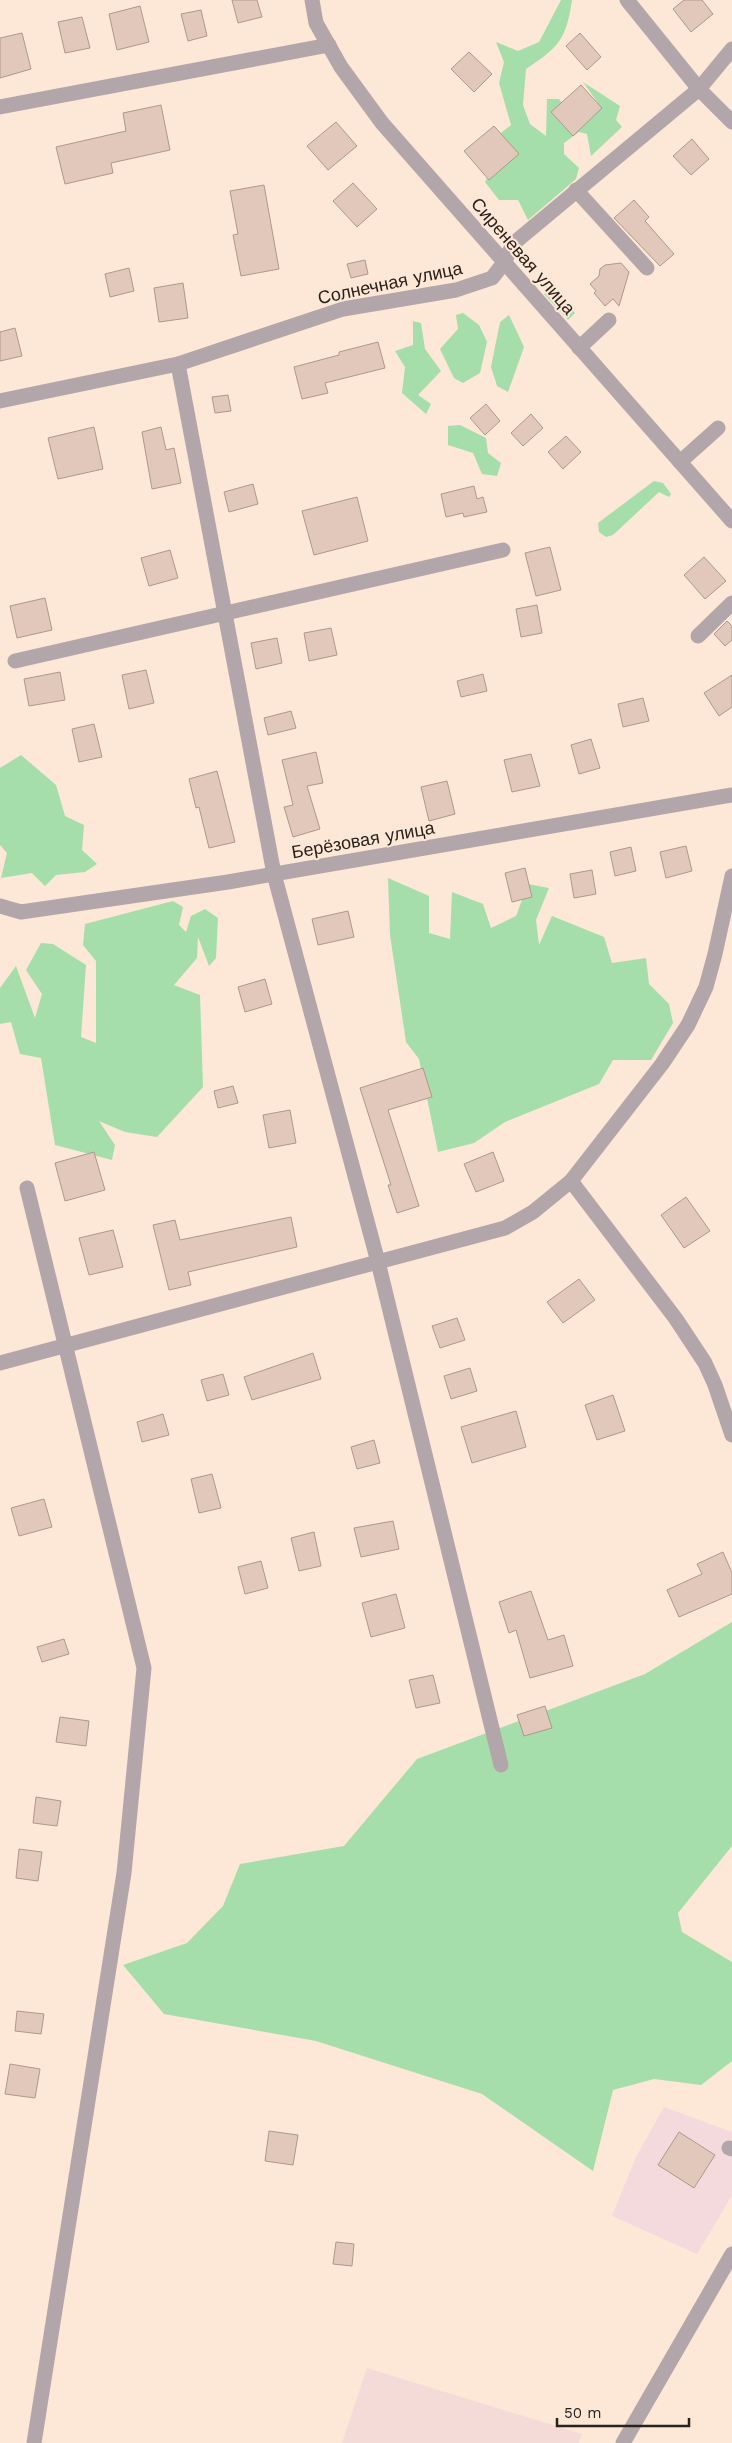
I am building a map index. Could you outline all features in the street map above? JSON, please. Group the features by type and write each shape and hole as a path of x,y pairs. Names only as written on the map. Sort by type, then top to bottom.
{"street":[{"name":"Сиреневая улица","path":"312,0 316,23 341,67 382,124 503,264 732,521"},
{"path":"627,0 699,88 732,122"},
{"path":"0,106 329,45"},
{"name":"Солнечная улица","path":"0,401 178,364 343,309 456,290 492,278 503,264 514,243 699,88 732,49"},
{"path":"576,190 646,268"},
{"path":"579,348 609,320"},
{"path":"178,364 216,557 224,613 274,874 378,1262 501,1765"},
{"path":"680,462 718,428"},
{"path":"15,661 502,550"},
{"path":"698,636 732,603"},
{"name":"Берёзовая улица","path":"0,906 21,912 274,874 732,795"},
{"path":"0,1363 505,1228 533,1212 571,1181 657,1071 688,1025 706,986 732,876"},
{"path":"571,1181 676,1318 705,1363 715,1385 732,1435"},
{"path":"27,1188 144,1668 124,1873 34,2443"},
{"path":"623,2443 732,2254"}],"shaded area":[{"path":"664,2107 732,2132 732,2195 697,2254 612,2216 636,2157"},
{"path":"367,2368 582,2434 579,2443 342,2443"}],"green space":[{"path":"561,0 572,0 564,34 546,55 526,69 523,105 530,124 546,136 547,99 559,99 576,121 594,115 598,103 583,82 620,106 616,120 622,127 591,156 587,134 579,132 564,143 564,154 579,168 576,179 528,220 518,200 499,200 485,182 490,172 477,152 511,125 499,83 504,62 496,42 518,51 539,42"},
{"path":"552,288 575,313 568,320 544,294"},
{"path":"463,313 479,325 487,342 480,373 463,383 454,378 440,349 458,329 456,315"},
{"path":"509,315 524,347 508,392 497,386 491,367 500,322"},
{"path":"413,321 421,323 425,349 441,371 418,395 431,404 426,414 402,393 405,367 395,351 413,345"},
{"path":"460,425 486,438 488,453 501,463 497,476 482,474 473,453 448,445 448,426"},
{"path":"654,481 663,483 671,494 669,497 659,492 613,535 606,537 599,532 598,523"},
{"path":"21,755 56,785 65,816 84,825 82,850 97,864 85,872 56,875 45,886 32,873 1,878 7,853 0,845 0,768"},
{"path":"388,878 429,896 429,933 450,939 452,892 483,904 491,928 516,916 528,884 549,888 536,920 539,945 552,916 604,937 612,963 646,958 649,984 669,1004 673,1023 651,1060 613,1060 599,1084 505,1122 474,1143 438,1152 419,1059 406,1042 390,935"},
{"path":"173,901 183,907 179,925 186,932 191,916 205,909 218,918 216,958 209,966 198,937 197,958 174,985 200,995 203,1087 157,1137 125,1132 99,1121 115,1145 112,1160 55,1145 41,1058 20,1054 11,1022 0,1024 0,988 16,966 35,1018 42,994 26,970 41,943 53,944 86,965 81,1037 96,1043 96,961 83,945 85,924"},
{"path":"732,1622 732,1846 678,1913 682,1932 732,1962 732,2061 701,2085 654,2079 613,2090 593,2171 482,2094 316,2041 164,2014 123,1965 187,1943 223,1906 240,1864 344,1846 417,1759 645,1674"}],"building":[{"path":"232,0 257,0 262,17 238,23"},
{"path":"684,0 702,0 713,14 691,32 673,9"},
{"path":"140,6 149,42 117,50 109,14"},
{"path":"201,10 207,36 188,41 181,14"},
{"path":"82,17 90,48 65,53 58,22"},
{"path":"22,33 31,69 0,78 0,38"},
{"path":"580,33 601,57 587,70 566,46"},
{"path":"469,52 492,74 474,92 451,69"},
{"path":"581,85 602,108 573,136 551,112"},
{"path":"161,105 170,150 111,163 113,173 65,184 56,147 126,131 123,113"},
{"path":"336,122 357,146 328,170 307,146"},
{"path":"494,126 519,154 489,180 464,151"},
{"path":"692,139 709,159 691,175 673,156"},
{"path":"353,183 377,209 357,227 333,201"},
{"path":"264,185 279,269 241,276 233,235 238,234 230,191"},
{"path":"634,200 649,217 645,221 674,254 660,266 614,218"},
{"path":"365,260 368,274 351,278 347,264"},
{"path":"621,263 629,272 619,306 613,299 605,306 594,293 596,291 590,284 599,276 600,269 605,265"},
{"path":"129,268 134,291 110,297 105,274"},
{"path":"183,283 188,318 159,322 154,288"},
{"path":"15,328 22,356 0,361 0,332"},
{"path":"378,342 385,368 325,383 328,393 302,399 294,367 339,355 339,352"},
{"path":"228,395 231,411 215,413 212,397"},
{"path":"486,404 500,421 485,435 470,418"},
{"path":"531,414 543,428 523,446 511,433"},
{"path":"94,427 103,469 58,479 48,438"},
{"path":"161,427 166,450 174,448 181,483 152,489 142,432"},
{"path":"566,436 581,452 563,469 548,452"},
{"path":"253,484 258,504 229,512 224,492"},
{"path":"474,486 477,499 483,497 487,512 464,517 463,513 446,517 441,494"},
{"path":"357,497 368,541 314,555 302,511"},
{"path":"550,547 561,590 536,596 525,553"},
{"path":"170,550 178,578 149,586 141,558"},
{"path":"704,557 726,581 705,599 684,575"},
{"path":"45,598 52,630 17,638 10,606"},
{"path":"537,605 542,633 521,637 516,609"},
{"path":"727,621 732,626 732,640 725,646 714,634"},
{"path":"331,628 337,655 309,661 304,633"},
{"path":"277,638 282,663 256,669 251,643"},
{"path":"146,670 154,703 129,709 122,675"},
{"path":"60,672 65,700 29,706 24,679"},
{"path":"483,674 487,691 461,697 457,681"},
{"path":"732,675 732,707 719,716 704,693"},
{"path":"643,698 649,721 623,727 618,704"},
{"path":"291,711 296,728 268,735 264,718"},
{"path":"94,724 102,757 79,762 72,729"},
{"path":"591,739 600,768 579,774 571,745"},
{"path":"316,752 323,783 307,786 320,829 293,837 284,807 293,805 282,760"},
{"path":"531,754 540,786 512,792 504,760"},
{"path":"217,771 235,842 209,848 199,807 196,808 189,779"},
{"path":"447,781 455,814 429,821 421,787"},
{"path":"686,846 692,871 666,878 660,852"},
{"path":"631,847 636,871 615,876 610,852"},
{"path":"525,868 532,897 512,902 505,873"},
{"path":"592,870 596,894 574,898 570,874"},
{"path":"348,911 354,937 318,945 312,919"},
{"path":"265,979 272,1004 245,1012 238,987"},
{"path":"423,1068 432,1097 388,1110 419,1206 397,1213 388,1185 391,1185 360,1088"},
{"path":"233,1086 238,1103 218,1108 214,1091"},
{"path":"290,1110 296,1143 269,1148 263,1115"},
{"path":"94,1152 105,1190 65,1201 55,1163"},
{"path":"493,1152 504,1181 476,1192 464,1164"},
{"path":"686,1197 710,1231 684,1248 661,1215"},
{"path":"291,1217 297,1247 188,1272 191,1285 169,1290 153,1225 175,1220 180,1240"},
{"path":"113,1230 123,1267 89,1275 79,1238"},
{"path":"579,1279 595,1300 563,1323 547,1302"},
{"path":"457,1318 465,1340 440,1348 432,1326"},
{"path":"313,1353 321,1379 252,1400 244,1377"},
{"path":"470,1368 477,1391 451,1399 444,1376"},
{"path":"223,1374 229,1395 207,1401 201,1380"},
{"path":"613,1395 625,1431 597,1440 585,1405"},
{"path":"516,1411 526,1447 472,1463 461,1427"},
{"path":"163,1414 169,1435 142,1442 137,1422"},
{"path":"374,1440 380,1463 357,1469 351,1447"},
{"path":"212,1474 221,1508 199,1513 191,1479"},
{"path":"44,1499 52,1527 19,1536 11,1508"},
{"path":"393,1521 399,1549 361,1557 354,1528"},
{"path":"314,1532 321,1566 299,1571 291,1538"},
{"path":"723,1552 732,1573 732,1594 679,1617 667,1590 702,1574 697,1564"},
{"path":"261,1561 268,1588 245,1594 238,1567"},
{"path":"531,1591 548,1640 564,1635 573,1666 530,1678 516,1630 509,1633 499,1602"},
{"path":"396,1594 405,1628 371,1637 362,1603"},
{"path":"64,1639 69,1654 42,1662 37,1647"},
{"path":"433,1675 440,1703 416,1708 409,1680"},
{"path":"545,1706 552,1728 524,1736 517,1715"},
{"path":"60,1717 89,1721 86,1746 56,1742"},
{"path":"36,1797 61,1801 57,1826 33,1823"},
{"path":"19,1849 42,1852 38,1881 16,1878"},
{"path":"17,2011 44,2014 41,2034 15,2031"},
{"path":"10,2064 40,2069 35,2098 5,2094"},
{"path":"269,2131 298,2135 293,2165 265,2161"},
{"path":"679,2132 715,2155 694,2188 658,2165"},
{"path":"336,2242 354,2244 352,2266 333,2264"}]}
